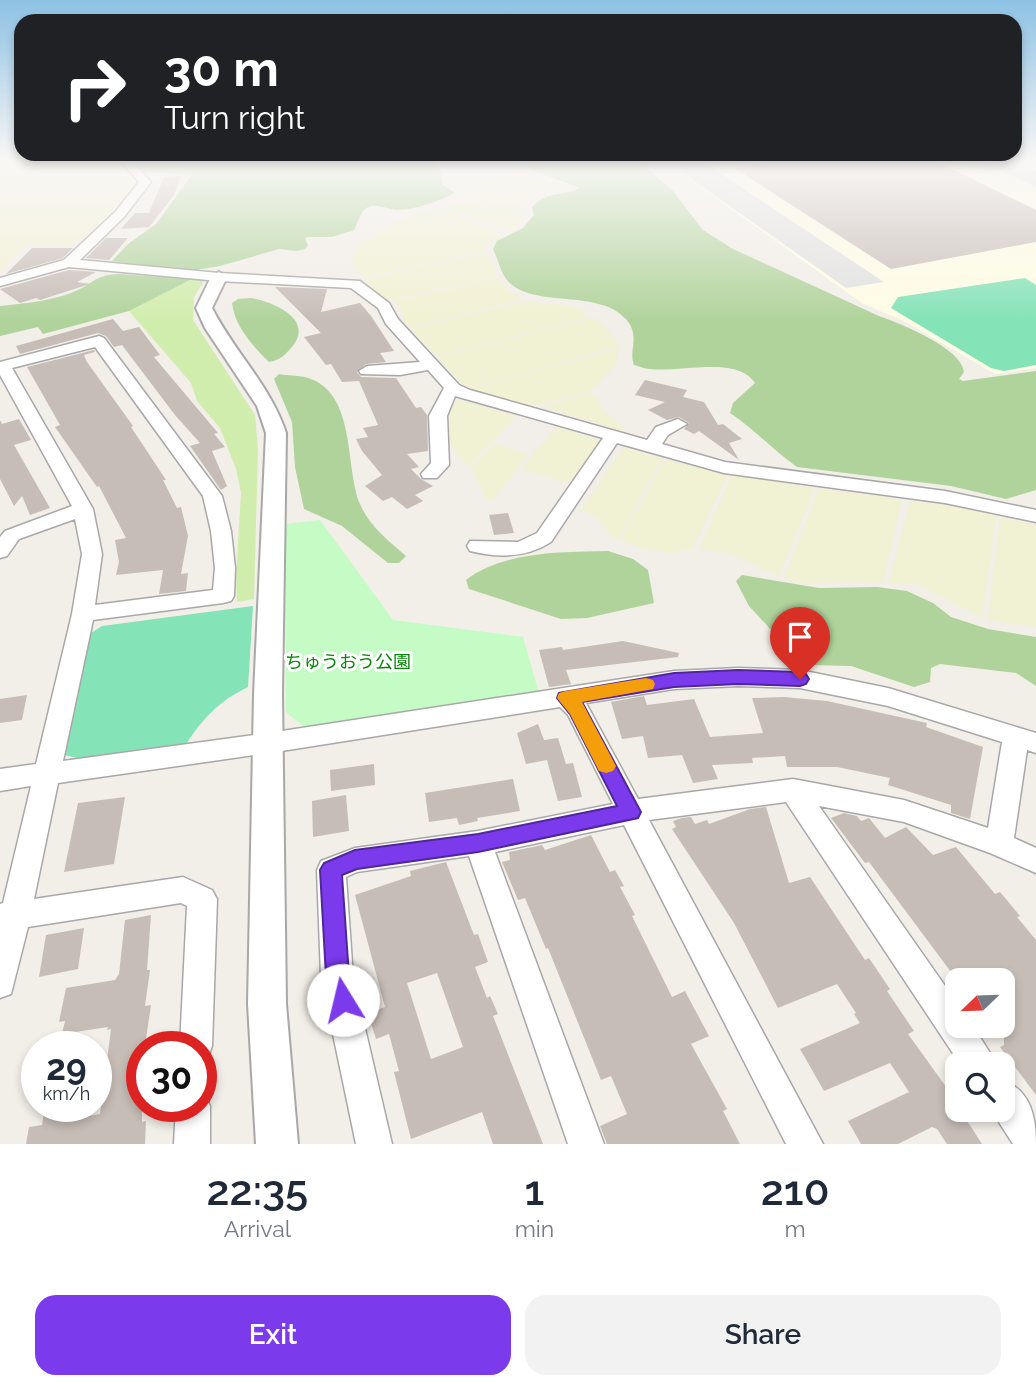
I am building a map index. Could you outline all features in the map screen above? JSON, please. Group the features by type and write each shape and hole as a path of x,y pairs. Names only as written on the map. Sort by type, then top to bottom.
{"street":[{"path":"69,263 120,214"},
{"path":"0,282 69,263 219,277 355,284 384,306 391,321 453,388 464,394 724,467 945,497 1036,516"},
{"path":"219,277 204,308 214,328 267,406 276,433 268,743 267,1004 277,1144"},
{"path":"0,983 7,916 47,773 83,614 92,554 83,509 3,366 99,341 212,496 221,531 224,582 223,596 83,614"},
{"path":"367,371 432,365"},
{"path":"430,474 440,465 436,428 441,401 453,388"},
{"path":"651,448 663,431 678,424"},
{"path":"477,546 499,550 538,542 562,517 580,482 613,436"},
{"path":"0,551 12,536 83,509"},
{"path":"0,780 268,743 674,680 738,677 800,679 888,697 1026,740 999,844"},
{"path":"566,698 577,709 805,1144"},
{"path":"793,790 972,1052"},
{"path":"374,1144 338,976 331,870 355,860 478,843 630,812 793,790 904,811 999,844 1035,866"},
{"path":"478,843 586,1144"},
{"path":"7,916 183,890 202,900 197,1031"},
{"path":"1015,1115 1034,1144"},
{"path":"192,1144 193,1122"}],"shaded area":[{"path":"738,214 1036,214 1036,368 995,374 906,322 862,303"},
{"path":"742,214 782,214 884,282 846,288"}],"green space":[{"path":"0,214 110,214 101,224 70,245 26,246 0,272"},
{"path":"163,214 362,214 354,230 332,237 305,238 308,245 305,249 279,249 220,266 190,271 112,261 128,244 156,224"},
{"path":"460,214 467,217 430,227 470,220 504,236 485,246 483,251 363,277 355,268 352,257 361,241 375,239 370,236 411,215"},
{"path":"466,214 522,214 523,217 517,218 521,221 513,231"},
{"path":"691,214 703,230 733,249 914,330 942,346 961,363 964,372 959,379 963,381 1036,371 1036,490 1006,499 951,486 797,467 730,413 733,403 755,383 747,375 722,367 662,370 634,365 633,332 626,319 613,309 597,303 543,296 513,285 503,274 493,249 497,241 523,228 534,215"},
{"path":"485,252 494,261 496,277 390,300 380,296 363,279"},
{"path":"120,274 192,279 129,311 43,334 38,327 0,336 0,306 61,296 102,277"},
{"path":"497,278 506,284 508,290 524,299 412,327 404,322 401,307 394,301"},
{"path":"1025,278 1036,285 1036,365 1004,371 991,368 891,308 898,297"},
{"path":"192,279 204,281 194,297 193,320 255,415 258,449 254,599 237,602 241,493 236,469 220,428 197,401 191,383 129,311"},
{"path":"251,298 280,308 289,314 299,329 291,348 276,360 269,362 263,356 237,320 232,303 238,299"},
{"path":"525,301 571,306 582,310 589,317 436,356 411,329"},
{"path":"592,318 604,325 619,346 467,389 437,357"},
{"path":"619,348 615,366 592,390 538,405 529,406 470,389"},
{"path":"279,374 311,379 325,388 336,401 347,434 355,489 360,504 374,526 406,556 399,563 388,563 342,526 304,509 295,467 292,422 274,379"},
{"path":"587,393 596,397 604,411 625,429 623,431 542,407"},
{"path":"459,400 512,415 515,419 468,466 457,455 446,433 452,405"},
{"path":"556,427 602,441 568,483 522,469"},
{"path":"495,444 528,455 493,499 486,499 471,467"},
{"path":"624,447 662,459 619,537 615,538 599,519 581,510"},
{"path":"665,460 728,474 693,548 671,553 644,549 620,540"},
{"path":"732,474 815,488 779,576 726,552 699,549"},
{"path":"819,489 902,499 883,582 802,583 784,578"},
{"path":"910,501 962,507 996,516 982,618 918,584 889,583"},
{"path":"1000,518 1036,525 1036,627 988,620"},
{"name":"ちゅうおう公園","path":"320,520 393,620 523,637 539,693 308,730 286,712 285,524"},
{"path":"608,551 633,559 648,570 654,603 587,618 561,619 469,589 466,580 481,570 516,558 553,553"},
{"path":"742,575 819,588 877,587 907,591 933,603 951,617 988,629 1036,637 1036,686 1016,673 940,664 931,668 930,682 914,687 851,666 810,665 798,659 749,606 736,581"},
{"path":"253,606 248,687 228,698 212,712 185,746 82,759 64,755 88,635 102,626"}],"building":[{"path":"134,214 159,214 149,227 121,229"},
{"path":"806,214 1036,214 1036,242 891,269"},
{"path":"106,238 128,238 109,260 86,258"},
{"path":"32,248 73,248 63,258 6,274"},
{"path":"69,270 96,272 77,282 90,284 40,300 36,298 20,303 0,289"},
{"path":"275,287 327,289 321,312 360,303 371,316 394,351 380,353 386,362 366,364 357,372 361,377 396,378 416,408 421,407 427,415 428,451 407,454 419,467 411,469 433,486 415,495 423,501 407,509 392,497 383,501 365,486 382,475 362,451 356,439 368,437 363,428 378,425 359,381 342,382 331,364 326,365 304,337 321,333"},
{"path":"113,319 123,331 139,327 160,355 154,357 218,433 214,434 225,447 212,451 227,486 221,490 190,446 200,443 175,415 122,345 114,347 106,336 98,333 20,354 16,346"},
{"path":"94,350 95,352 84,355 87,362 133,426 131,427 166,480 163,480 177,508 181,507 188,536 181,574 188,573 186,591 159,594 163,570 116,575 119,562 115,540 126,538 99,486 97,487 55,427 60,425 27,367"},
{"path":"645,380 687,390 683,397 704,402 718,425 723,424 742,439 729,443 739,460 699,431 694,434 684,429 689,423 679,417 667,420 648,410 665,402 635,395"},
{"path":"19,419 31,440 14,445 50,508 30,515 22,496 14,506 0,479 0,420 2,424"},
{"path":"508,513 514,533 494,535 489,515"},
{"path":"623,641 679,653 678,657 566,670 571,684 549,687 539,650 562,647 563,650"},
{"path":"27,695 22,720 0,723 0,699"},
{"path":"644,696 647,705 694,699 710,737 763,733 752,698 784,697 827,701 927,723 926,727 983,747 970,819 951,813 951,805 888,785 890,778 837,767 787,767 785,756 752,758 753,763 712,765 718,779 693,783 682,755 648,758 643,736 622,739 611,702"},
{"path":"538,724 544,740 558,738 566,764 573,763 582,797 558,801 547,760 526,764 517,733"},
{"path":"374,764 375,785 331,791 330,770"},
{"path":"513,779 520,811 477,818 478,821 459,825 457,818 429,822 425,793"},
{"path":"346,795 349,831 313,837 312,801"},
{"path":"125,797 114,864 64,872 78,803"},
{"path":"766,807 789,883 810,877 865,960 869,958 890,989 887,991 914,1031 908,1034 945,1085 945,1122 968,1122 982,1144 947,1144 937,1129 932,1127 898,1144 861,1144 848,1121 909,1092 890,1063 824,1091 800,1049 860,1023 854,1014 856,1013 837,984 778,1008 734,923 672,829 676,827 673,821 682,818 691,817 695,824 707,820 709,824 750,809"},
{"path":"844,813 857,816 861,821 869,818 885,838 906,827 933,855 956,847 995,894 1000,892 1020,916 1017,917 1036,940 1036,1095 1015,1067 1015,1052 1004,1052 1000,1047 1004,1045 1004,1038 1015,1038 1015,968 948,968 869,862 865,863 831,818"},
{"path":"591,835 610,872 615,870 624,886 620,887 635,915 632,916 672,997 685,991 709,1036 691,1044 727,1109 723,1111 740,1144 607,1144 600,1126 627,1114 611,1076 601,1080 548,948 546,949 525,898 518,900 502,862 510,860 509,852 542,845 545,850"},
{"path":"446,862 474,935 478,934 488,962 475,967 487,998 490,996 498,1014 493,1016 543,1144 493,1144 482,1112 411,1139 394,1072 399,1071 389,1034 376,1039 368,1013 385,1007 355,895 411,876 410,871","holes":["437,973 463,1047 431,1059 407,983"]},
{"path":"151,915 147,970 150,970 145,1006 151,1005 147,1031 126,1031 126,1122 146,1122 145,1144 26,1144 29,1127 42,1125 42,1122 112,1122 111,1029 107,1030 108,1027 63,1031 65,1021 59,1022 66,988 115,980 119,974 125,920"},
{"path":"84,928 78,969 39,977 46,935"}],"slow traffic":[{"path":"606,766 577,709 566,698 646,684"}],"route":[{"path":"343,1000 338,976 331,870 355,860 478,843 630,812 577,709 566,698 674,680 738,677 800,679"}]}
